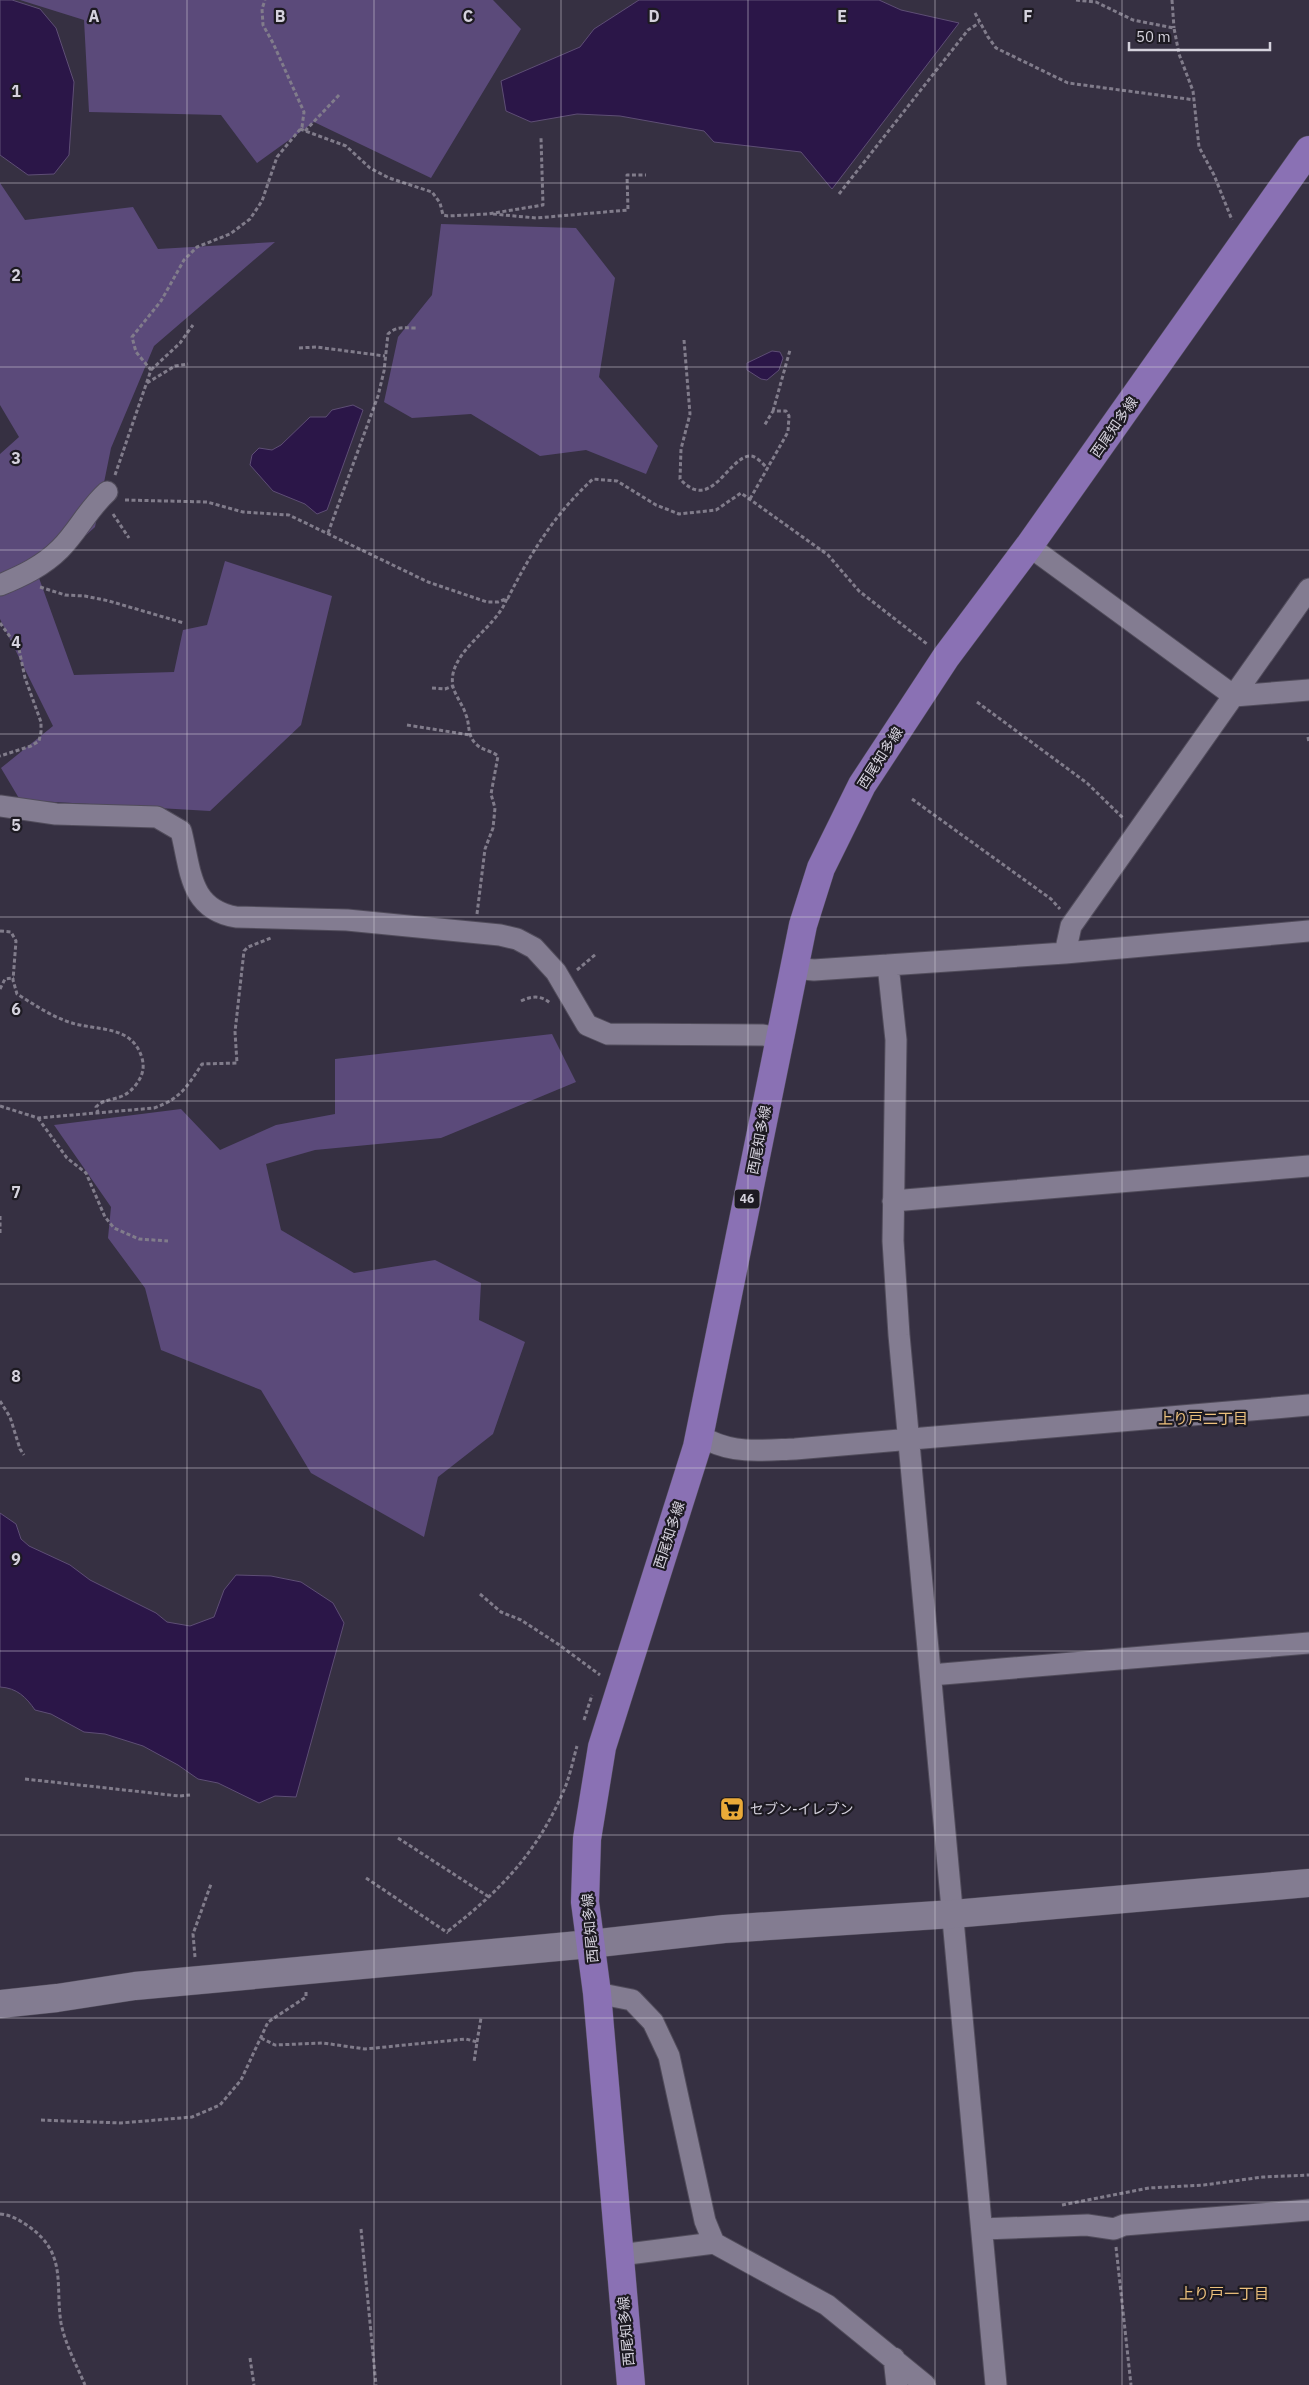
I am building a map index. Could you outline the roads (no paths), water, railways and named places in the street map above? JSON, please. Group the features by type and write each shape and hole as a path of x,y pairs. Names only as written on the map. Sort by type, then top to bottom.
{"main road":[{"name":"西尾知多線","path":"631,2385 597,1993 586,1902 587,1839 602,1747 697,1447 802,925 821,868 862,785 946,657 1029,546 1309,150"}],"street":[{"path":"0,585 21,577 44,563 61,548 95,502 106,493"},
{"path":"1029,546 1234,696 1309,690"},
{"path":"1065,953 1070,926 1309,589"},
{"path":"0,806 56,814 157,818 180,831 197,893 208,907 221,915 347,920 477,933 517,939 534,948 556,972 578,1013 587,1025 608,1034 753,1035 780,1038"},
{"path":"792,968 814,970 1065,953 1309,931"},
{"path":"888,965 896,1040 893,1201 896,1288 932,1675 945,1846 953,1914 996,2385"},
{"path":"893,1201 1309,1166"},
{"path":"697,1447 710,1441 723,1448 750,1451 1309,1405"},
{"path":"932,1675 1309,1643"},
{"path":"0,2004 198,1980 305,1970 449,1944 590,1944 724,1929 953,1914 1309,1883"},
{"path":"597,1993 632,2000 652,2022 669,2056 705,2221 714,2243"},
{"path":"982,2229 1087,2226 1114,2229 1124,2226 1309,2210"},
{"path":"620,2255 714,2243 827,2305 925,2385"},
{"path":"894,2358 897,2385"}],"place":[{"name":"セブン-イレブン","path":"732,1809"}],"district":[{"name":"上り戸二丁目","path":"1203,1419"},
{"name":"上り戸一丁目","path":"1224,2294"}]}
